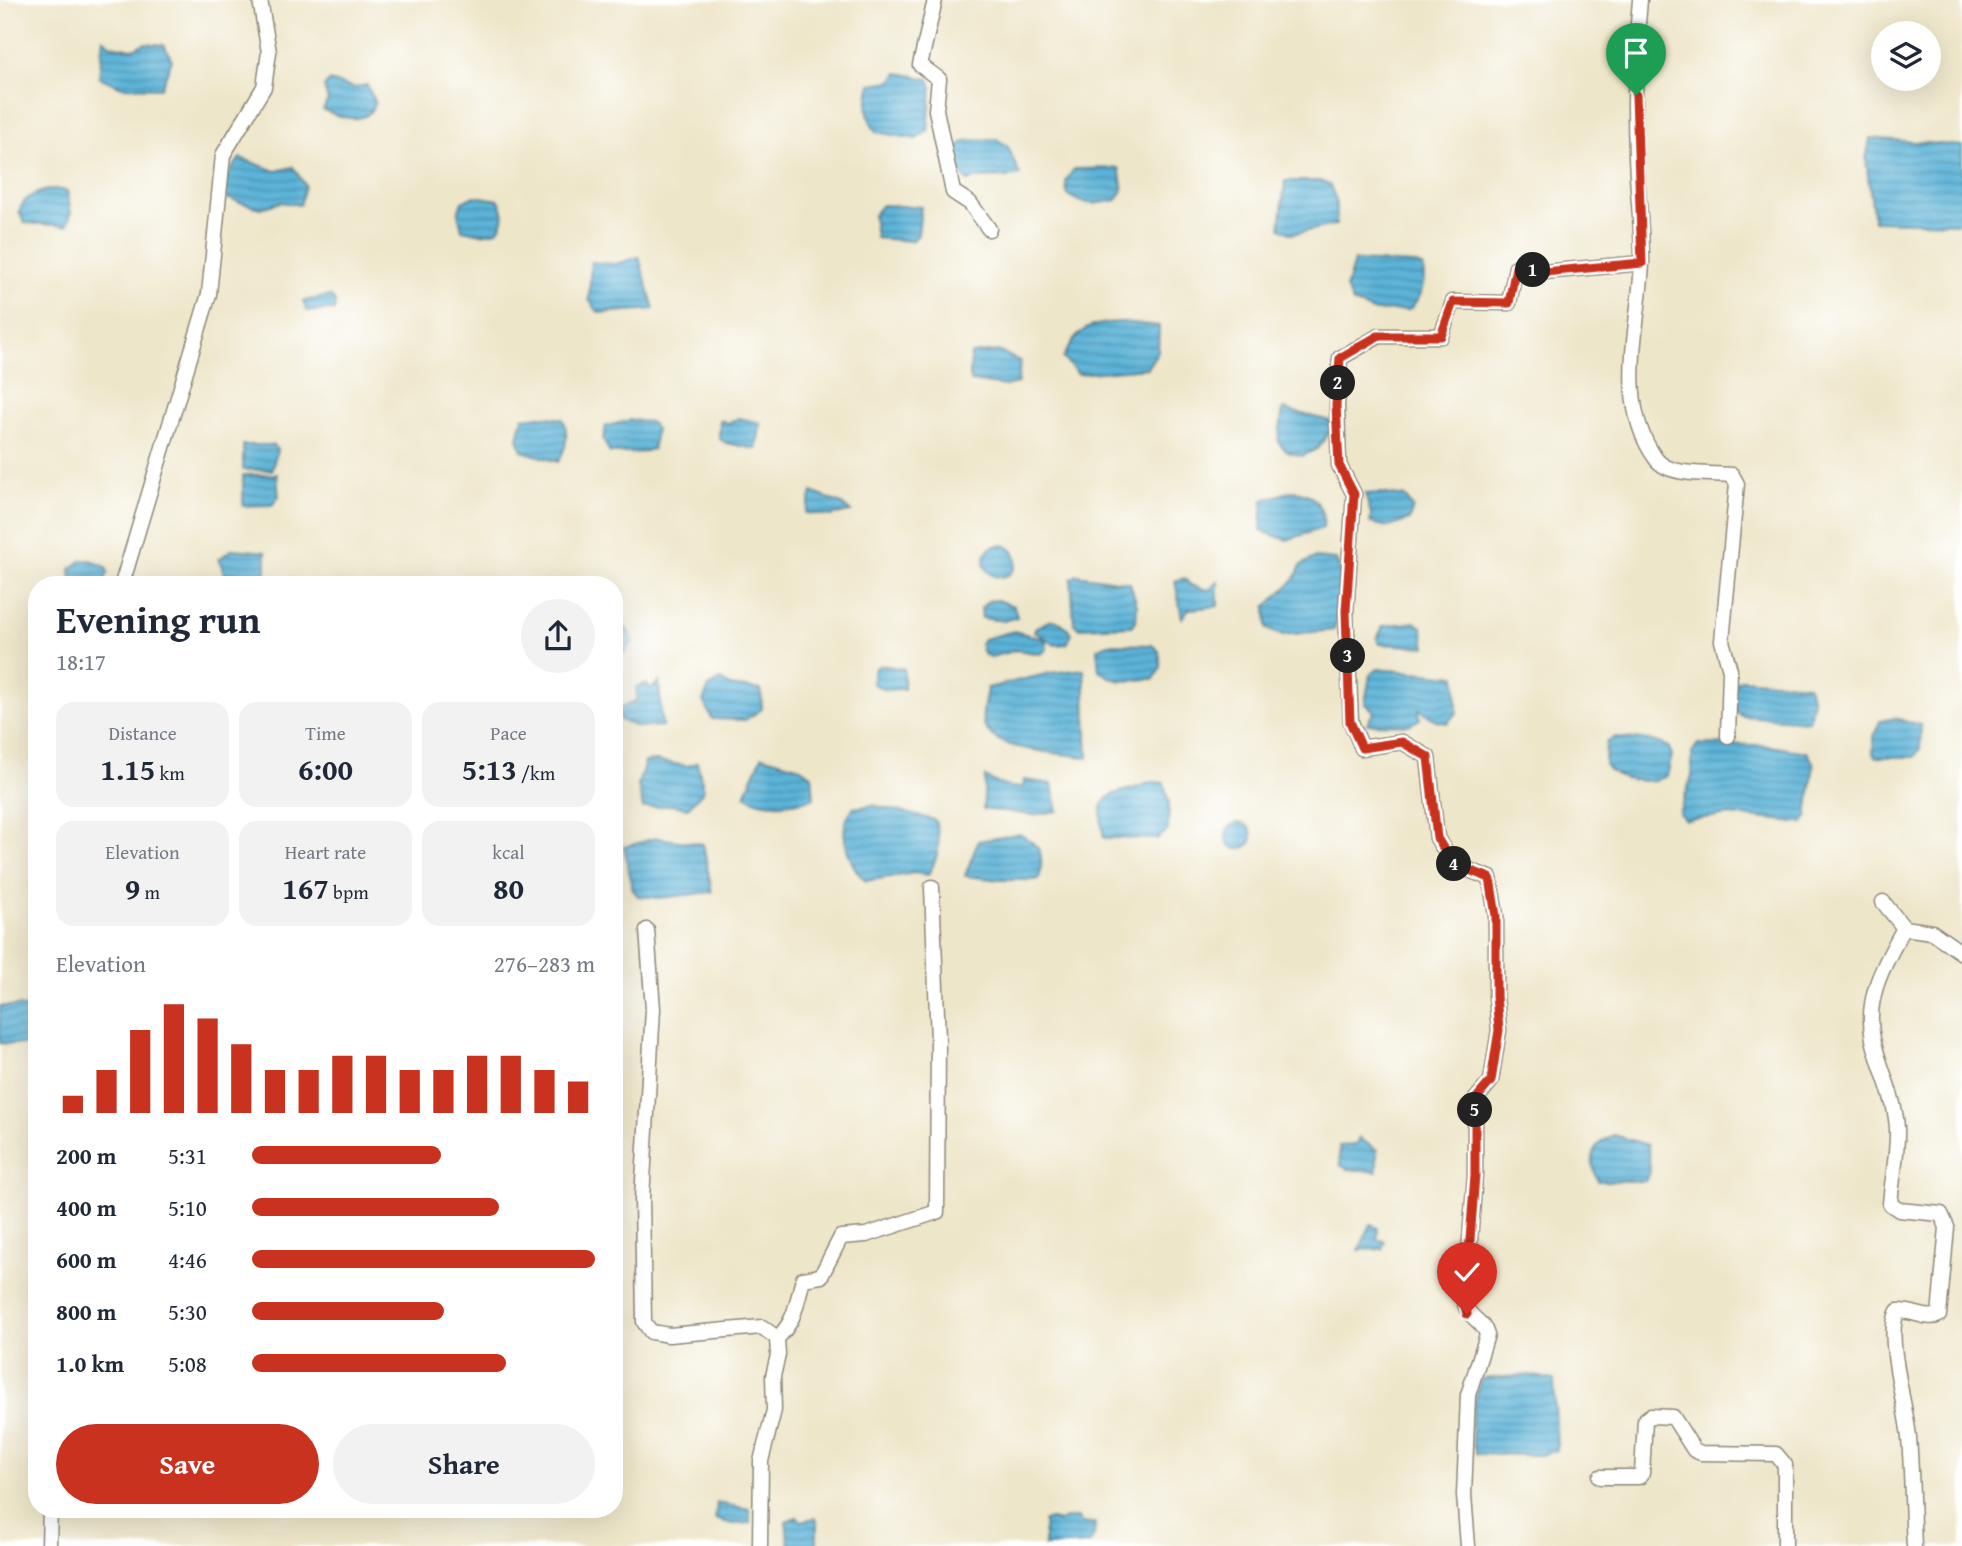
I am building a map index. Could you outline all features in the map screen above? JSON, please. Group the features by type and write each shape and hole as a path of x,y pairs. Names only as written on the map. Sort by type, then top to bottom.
{"street":[{"path":"124,576 209,294 223,155 264,87 269,52 260,0"},
{"path":"934,0 920,65 939,79 936,110 953,192 970,203 989,229"},
{"path":"1640,0 1636,153 1642,263 1633,329 1633,364 1639,424 1657,461 1670,470 1732,475 1737,484 1723,641 1730,670 1728,736"},
{"path":"1468,1546 1464,1495 1468,1395 1487,1335 1485,1328 1467,1314 1465,1304 1475,1175 1475,1100 1491,1081 1499,1030 1496,996 1496,916 1490,878 1453,864 1437,838 1428,757 1402,742 1362,748 1350,722 1346,611 1354,494 1339,465 1336,405 1340,358 1378,336 1441,336 1453,302 1509,303 1516,267 1544,272 1642,263"},
{"path":"760,1546 761,1461 774,1410 777,1338 787,1329 794,1314 803,1279 821,1276 841,1237 866,1236 937,1212 937,1040 932,887"},
{"path":"1883,902 1904,928 1932,932 1962,953"},
{"path":"1904,928 1876,979 1872,997 1872,1038 1893,1100 1897,1129 1890,1204 1899,1210 1941,1214 1947,1227 1939,1315 1932,1317 1904,1310 1895,1315 1894,1349 1909,1435 1914,1546"},
{"path":"648,930 653,1009 642,1198 644,1322 651,1332 669,1335 762,1327 777,1338"},
{"path":"1600,1478 1639,1477 1644,1465 1645,1420 1650,1416 1672,1417 1694,1450 1701,1453 1776,1454 1785,1465 1785,1546"},
{"path":"49,1546 50,1518"}],"water":[{"path":"103,38 111,45 133,49 145,43 164,45 172,60 161,88 122,87 99,77"},
{"path":"898,73 929,79 932,87 928,131 916,139 876,132 868,115 867,103 871,84 892,81"},
{"path":"329,81 354,88 367,85 375,102 372,110 360,118 346,118 323,110 328,100 324,87"},
{"path":"1870,138 1962,146 1962,223 1874,221 1866,160"},
{"path":"997,139 1008,147 1020,175 968,181 956,168 956,150 964,141"},
{"path":"240,158 276,171 293,167 305,185 300,205 281,202 260,208 226,198 227,176"},
{"path":"1119,168 1123,190 1117,200 1084,203 1067,194 1066,180 1074,169"},
{"path":"1285,181 1320,181 1330,185 1336,200 1336,225 1292,234 1280,228"},
{"path":"53,189 67,191 71,213 67,226 25,223 19,211 25,201 37,193"},
{"path":"474,196 499,200 504,216 497,231 481,234 462,230 458,213 462,202"},
{"path":"882,205 921,207 918,235 912,241 876,238 873,215"},
{"path":"639,257 654,309 599,313 589,300 591,262 615,264"},
{"path":"1354,261 1417,264 1423,268 1424,280 1416,301 1409,310 1373,311 1353,303 1346,288"},
{"path":"330,296 335,301 334,310 307,311 303,301"},
{"path":"1122,322 1159,326 1158,351 1147,368 1078,374 1063,358 1074,340 1085,329"},
{"path":"998,351 1020,361 1018,383 1005,386 970,381 971,354"},
{"path":"1283,409 1330,421 1330,432 1317,449 1302,456 1288,452 1278,442"},
{"path":"540,416 563,419 566,441 558,462 522,451 518,438 523,418"},
{"path":"739,418 761,423 756,449 726,443 719,438 720,420 728,423"},
{"path":"631,420 650,422 656,429 653,449 638,453 610,453 603,439 606,426"},
{"path":"243,445 273,445 277,450 272,470 243,470"},
{"path":"277,474 279,497 272,505 243,506 243,475"},
{"path":"1292,491 1312,497 1320,508 1323,528 1287,540 1261,531 1263,500"},
{"path":"812,492 842,504 851,512 830,516 806,513"},
{"path":"1380,493 1405,497 1413,508 1409,520 1389,527 1370,523 1371,514 1365,494"},
{"path":"1000,545 1011,550 1016,561 1011,572 1000,577 989,572 984,561 989,550"},
{"path":"232,549 266,552 266,572 260,576 225,576 219,559"},
{"path":"1314,558 1336,560 1339,568 1341,595 1334,630 1281,635 1267,629 1266,607 1295,579 1301,565"},
{"path":"82,560 91,560 106,567 108,573 106,576 71,576 70,569"},
{"path":"1077,575 1130,583 1137,605 1136,621 1132,626 1079,628 1074,624 1071,579"},
{"path":"1185,578 1190,585 1209,590 1218,581 1218,606 1189,609 1182,618 1175,581"},
{"path":"997,600 1014,606 1017,617 1004,621 982,618 981,608 988,601"},
{"path":"1051,620 1066,626 1072,634 1067,644 1055,645 1034,631 1036,627"},
{"path":"1415,622 1422,627 1426,647 1380,644 1377,639 1383,626"},
{"path":"623,627 628,630 632,642 624,653"},
{"path":"1014,631 1041,638 1047,642 1047,649 1041,654 1017,650 991,657 983,654 980,643 984,639"},
{"path":"1108,644 1152,645 1159,651 1161,667 1154,679 1126,681 1114,679 1099,670 1097,649"},
{"path":"882,665 904,669 904,689 885,690 872,683 875,668"},
{"path":"1084,669 1088,758 1013,746 989,732 983,722 987,688 1050,673"},
{"path":"1378,669 1456,676 1457,713 1447,723 1437,721 1419,709 1420,719 1409,725 1367,724 1374,711 1365,703 1370,675"},
{"path":"1742,679 1808,685 1813,700 1809,721 1742,716 1732,707 1736,682"},
{"path":"721,680 730,686 761,690 762,709 745,720 712,719 703,701 709,687"},
{"path":"659,682 662,726 637,727 623,721 623,706 637,700 636,687 646,684 651,689"},
{"path":"1894,718 1921,725 1920,749 1914,757 1877,757 1873,754 1874,737 1880,721"},
{"path":"1615,737 1653,741 1668,746 1672,755 1667,776 1652,780 1633,780 1610,770 1605,764 1606,743"},
{"path":"1698,744 1763,745 1807,752 1814,764 1807,817 1803,823 1731,815 1685,820 1679,813 1692,776 1692,752"},
{"path":"762,756 797,766 812,775 814,798 770,804 745,795"},
{"path":"645,762 688,766 697,762 704,790 688,808 672,805 643,808 638,785"},
{"path":"985,777 1013,787 1023,787 1024,780 1052,784 1058,811 1032,815 983,809"},
{"path":"1152,782 1164,783 1169,802 1168,830 1157,839 1104,838 1101,821 1104,802 1117,793"},
{"path":"873,805 935,820 938,848 928,875 914,873 866,881 861,876 852,863 847,847 845,824 853,808"},
{"path":"1239,823 1248,827 1252,836 1248,845 1239,849 1230,845 1226,836 1230,827"},
{"path":"1020,834 1040,852 1039,880 1000,880 965,876 978,841"},
{"path":"656,838 703,844 712,892 660,898 638,896 633,890 624,847"},
{"path":"0,1006 28,1009 28,1045 0,1043"},
{"path":"1614,1135 1648,1145 1650,1172 1645,1181 1598,1181 1593,1166 1594,1153 1600,1143"},
{"path":"1359,1138 1377,1150 1377,1172 1347,1169 1340,1165 1339,1146 1356,1145"},
{"path":"1371,1224 1378,1228 1377,1240 1385,1241 1383,1249 1359,1250"},
{"path":"1530,1375 1554,1380 1557,1450 1540,1455 1476,1454 1472,1416 1481,1379"},
{"path":"717,1503 750,1509 750,1523 732,1524 715,1519"},
{"path":"797,1517 802,1521 815,1518 817,1546 789,1546 786,1521"},
{"path":"1078,1518 1081,1523 1095,1523 1094,1536 1089,1544 1044,1546 1044,1521 1050,1519 1059,1522"}],"route":[{"path":"1467,1314 1465,1304 1475,1175 1475,1100 1491,1081 1499,1030 1496,996 1496,916 1490,878 1453,864 1437,838 1428,757 1402,742 1362,748 1350,722 1346,611 1354,494 1339,465 1336,405 1340,358 1378,336 1441,336 1453,302 1509,303 1516,267 1544,272 1642,263 1636,95"}]}
